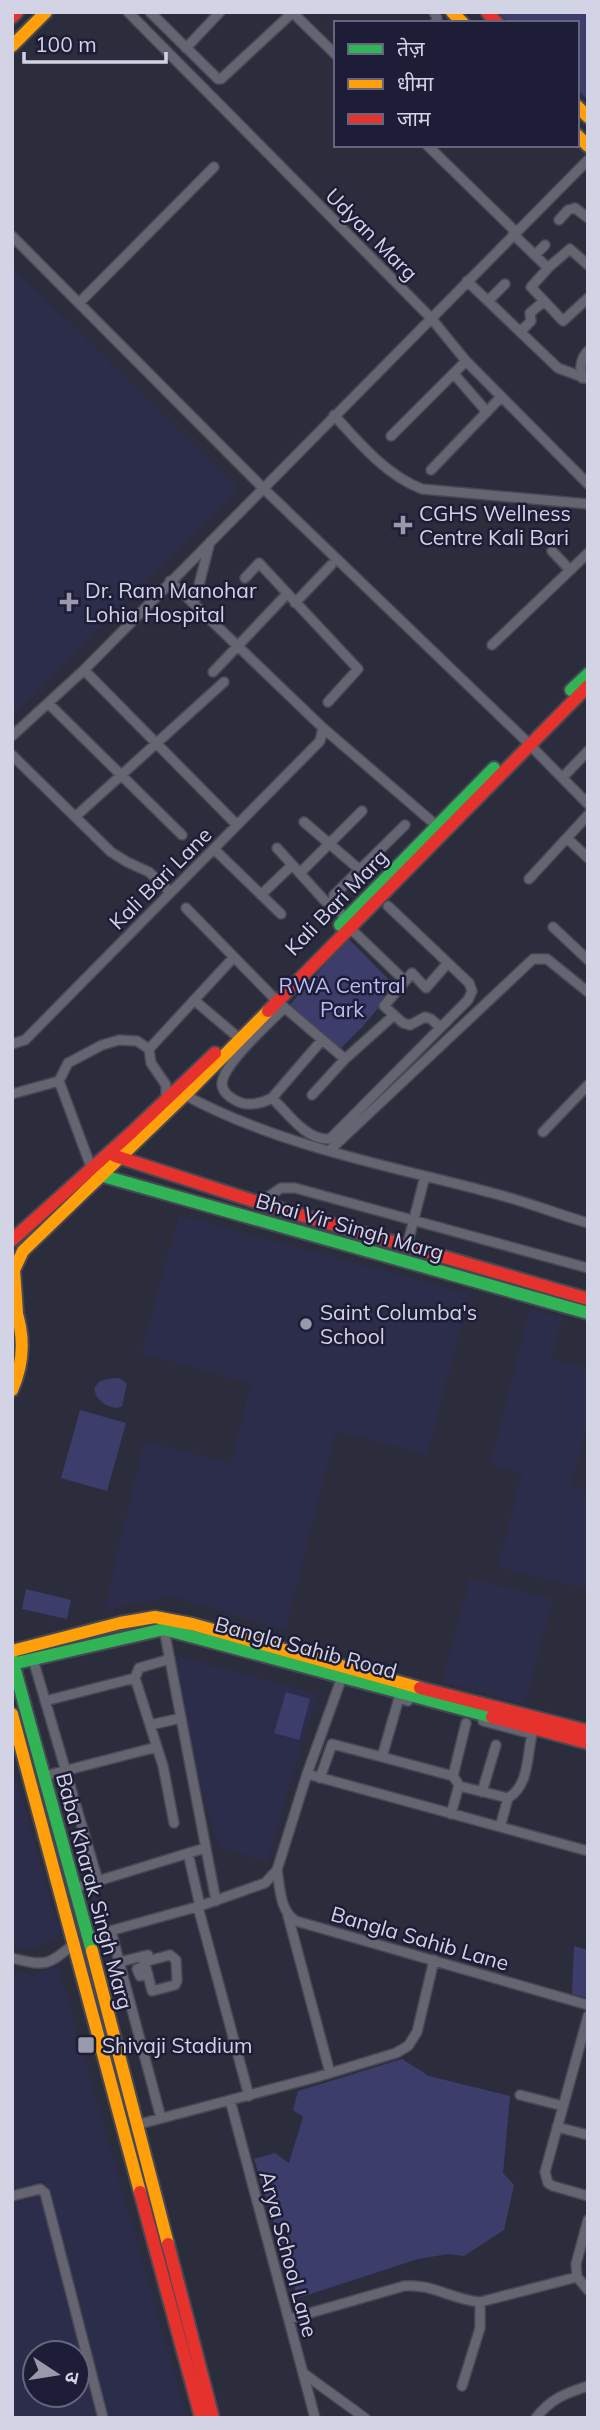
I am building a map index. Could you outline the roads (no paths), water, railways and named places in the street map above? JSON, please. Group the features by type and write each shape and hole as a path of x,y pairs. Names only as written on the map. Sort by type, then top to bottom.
{"street":[{"path":"12,17 17,12"},
{"path":"12,46 46,12"},
{"name":"Udyan Marg","path":"128,12 431,318 466,361 588,484"},
{"path":"186,48 220,12"},
{"path":"144,29 155,14 215,77 221,79 292,12 334,53"},
{"path":"430,147 548,268"},
{"path":"12,736 84,670 588,160"},
{"path":"79,303 214,167"},
{"path":"559,220 575,208 588,218"},
{"path":"12,236 262,488 587,800"},
{"path":"535,255 545,245"},
{"path":"586,302 563,321 531,287 570,249 588,265"},
{"path":"467,281 561,370 585,379"},
{"path":"488,300 505,284"},
{"path":"520,332 531,321 530,313 543,302"},
{"path":"585,379 580,366 588,351"},
{"path":"391,436 466,361"},
{"path":"454,373 487,412"},
{"path":"431,470 501,397"},
{"path":"334,415 356,440 385,466 422,489 588,504"},
{"path":"194,604 210,540"},
{"path":"552,551 570,570"},
{"path":"492,645 588,553"},
{"path":"245,578 259,563 358,669 328,702"},
{"path":"296,603 331,565"},
{"path":"170,581 323,728 437,826"},
{"path":"213,672 287,594"},
{"path":"84,670 237,825"},
{"name":"Kali Bari Marg","path":"347,924 588,674"},
{"path":"75,817 224,682"},
{"name":"Kali Bari Marg","path":"114,1156 237,1036 277,1001 437,826 588,686"},
{"path":"48,703 182,835"},
{"name":"Kali Bari Lane","path":"12,1044 25,1040 214,849 320,741 323,728"},
{"path":"562,778 588,751"},
{"path":"12,755 111,852 149,872 170,892"},
{"path":"300,873 362,811"},
{"path":"529,879 588,815"},
{"path":"303,822 360,870"},
{"path":"405,825 334,895 334,904 347,924 405,981"},
{"path":"567,838 588,858"},
{"path":"276,848 325,901"},
{"path":"214,849 281,914"},
{"path":"261,895 292,865"},
{"path":"272,1098 312,1137 330,1139 468,1000 472,991 469,983 388,905"},
{"path":"186,908 277,1001 345,1059"},
{"path":"553,927 588,960"},
{"path":"579,952 588,943"},
{"path":"149,1049 234,957"},
{"path":"329,1151 533,959 547,959 588,992"},
{"path":"440,1027 425,1017 410,1025 403,1023 384,1006 412,973 426,988 447,964"},
{"path":"194,1000 237,1036"},
{"path":"277,1001 229,1066 222,1081 223,1090 237,1102 261,1103 272,1098 322,1040"},
{"path":"312,1095 345,1059 393,1016"},
{"name":"Kali Bari Marg","path":"168,1105 185,1095 237,1036"},
{"path":"89,1169 59,1081 68,1063 102,1045 119,1040 137,1041 149,1049 151,1063 166,1085 168,1105"},
{"path":"12,1094 59,1081"},
{"path":"543,1132 588,1085"},
{"path":"185,1095 216,1112 329,1151 499,1195 588,1223"},
{"path":"12,1240 89,1169 114,1156"},
{"path":"12,1390 23,1356 23,1341 15,1307 14,1270 23,1251 101,1177 114,1156"},
{"name":"Bhai Vir Singh Marg","path":"114,1156 259,1203 588,1299"},
{"name":"Bhai Vir Singh Marg","path":"89,1169 101,1177 588,1313"},
{"path":"407,1246 425,1176"},
{"path":"259,1203 281,1188 288,1187 587,1267"},
{"name":"Bangla Sahib Road","path":"13,1660 120,1623 155,1617 192,1624 588,1731"},
{"path":"164,1629 215,1901"},
{"name":"Bangla Sahib Road","path":"13,1660 164,1629 588,1743"},
{"path":"170,1659 139,1668 135,1678 163,1766 174,1823"},
{"name":"Baba Kharak Singh Marg","path":"13,1660 213,2418"},
{"path":"35,1666 98,1881"},
{"path":"88,1937 199,1906 265,1883 277,1870 307,1774 342,1677"},
{"path":"46,1701 135,1678"},
{"path":"382,1757 399,1698 531,1734 522,1786 508,1798 500,1827"},
{"name":"Baba Kharak Singh Marg","path":"12,1714 201,2418"},
{"path":"150,1725 181,1718"},
{"path":"453,1776 466,1723"},
{"path":"320,1778 332,1744 453,1776 459,1786 508,1798"},
{"path":"482,1791 496,1745"},
{"path":"44,1776 157,1747"},
{"path":"307,1774 588,1851"},
{"path":"451,1814 459,1786"},
{"path":"75,1888 205,1848"},
{"path":"188,1853 199,1906 249,2096"},
{"path":"277,1870 330,2073"},
{"name":"Bangla Sahib Lane","path":"288,1916 296,1921 588,2006"},
{"path":"111,1931 161,2118"},
{"path":"12,1958 42,1964 52,1961 75,1943"},
{"path":"119,1962 145,1964 174,1948"},
{"path":"136,2125 249,2096 396,2053 408,2046 417,2032 434,1960"},
{"path":"588,2016 545,2172 545,2178 553,2186 588,2196"},
{"path":"520,2095 563,2106"},
{"name":"Arya School Lane","path":"230,2100 315,2418"},
{"path":"557,2127 588,2135"},
{"path":"12,2196 40,2189 46,2193 103,2418"},
{"path":"588,2220 576,2264 577,2277 588,2290"},
{"path":"289,2319 404,2286 418,2284 465,2301 480,2302 577,2277"},
{"path":"462,2386 480,2328 480,2302"},
{"path":"303,2373 365,2418"},
{"path":"536,2418 545,2406 561,2395 588,2386"}],"place":[{"name":"CGHS Wellness Centre Kali Bari","path":"403,525"},
{"name":"Dr. Ram Manohar Lohia Hospital","path":"69,602"},
{"name":"Saint Columba's School","path":"306,1324"},
{"name":"Shivaji Stadium","path":"86,2045"}],"park label":[{"name":"RWA Central Park","path":"342,997"}]}
